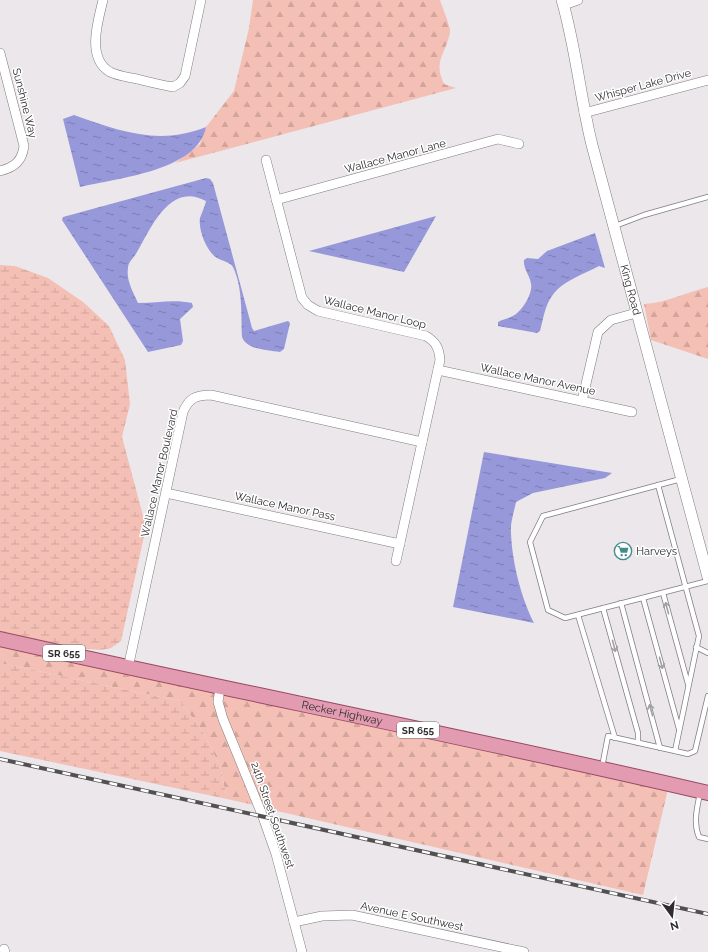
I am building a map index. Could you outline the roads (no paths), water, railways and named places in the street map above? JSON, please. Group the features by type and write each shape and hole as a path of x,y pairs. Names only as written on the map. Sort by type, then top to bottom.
{"main road":[{"name":"Recker Highway","path":"0,639 704,792"}],"street":[{"path":"102,0 96,32 96,51 102,64 109,71 119,75 173,87 180,83 185,76 200,0"},
{"path":"563,3 578,0"},
{"name":"King Road","path":"563,3 576,53 584,113 613,227 708,577"},
{"name":"Sunshine Way","path":"0,53 24,146 23,153 14,166 0,171"},
{"name":"Whisper Lake Drive","path":"584,113 708,80"},
{"name":"Wallace Manor Lane","path":"276,200 498,139 519,144"},
{"name":"Wallace Manor Loop","path":"266,160 302,298 308,305 318,311 426,336 434,341 438,346 440,360 396,561"},
{"path":"582,401 598,332 611,320 636,313"},
{"name":"Wallace Manor Avenue","path":"438,370 632,412"},
{"name":"Wallace Manor Boulevard","path":"128,668 184,412 188,402 200,395 211,395 422,442"},
{"name":"Wallace Manor Pass","path":"166,493 400,544"},
{"name":"24th Street Southwest","path":"220,688 218,702 223,719 263,817 276,854 302,952"},
{"name":"Avenue E Southwest","path":"294,922 322,916 352,915 524,952"}],"lane":[{"path":"613,227 644,215 708,198"},
{"path":"681,479 543,516 530,542 548,610 564,618 708,581"},
{"path":"658,485 699,636 675,751"},
{"path":"663,593 689,686"},
{"path":"643,598 679,732"},
{"path":"621,603 660,748"},
{"path":"603,608 638,733 638,743"},
{"path":"578,615 615,738"},
{"path":"696,647 708,653"},
{"path":"602,769 608,736 688,754 695,751 708,696"},
{"path":"704,792 695,815 696,829 699,837 708,839"}],"water":[{"path":"74,115 123,131 155,136 189,133 206,127 200,142 188,154 172,163 134,176 80,187 63,119"},
{"path":"206,178 210,179 213,183 252,328 254,331 288,321 290,323 284,349 280,352 253,347 248,345 242,337 240,293 233,267 232,265 213,255 204,240 200,228 200,218 206,201 193,196 182,197 172,202 155,220 128,266 129,281 138,303 179,301 192,303 193,307 180,319 183,341 181,345 148,352 62,220 63,217"},
{"path":"436,216 404,272 309,251"},
{"path":"595,233 605,268 599,266 561,286 552,296 548,304 544,313 540,331 537,333 498,326 498,322 512,317 519,312 529,296 531,284 524,260 527,258 538,259 547,251"},
{"path":"484,452 612,473 605,478 533,493 516,502 511,529 513,555 521,591 534,623 453,607"}],"railway":[{"path":"0,759 708,914"}],"place":[{"name":"Harveys","path":"623,551"}]}
